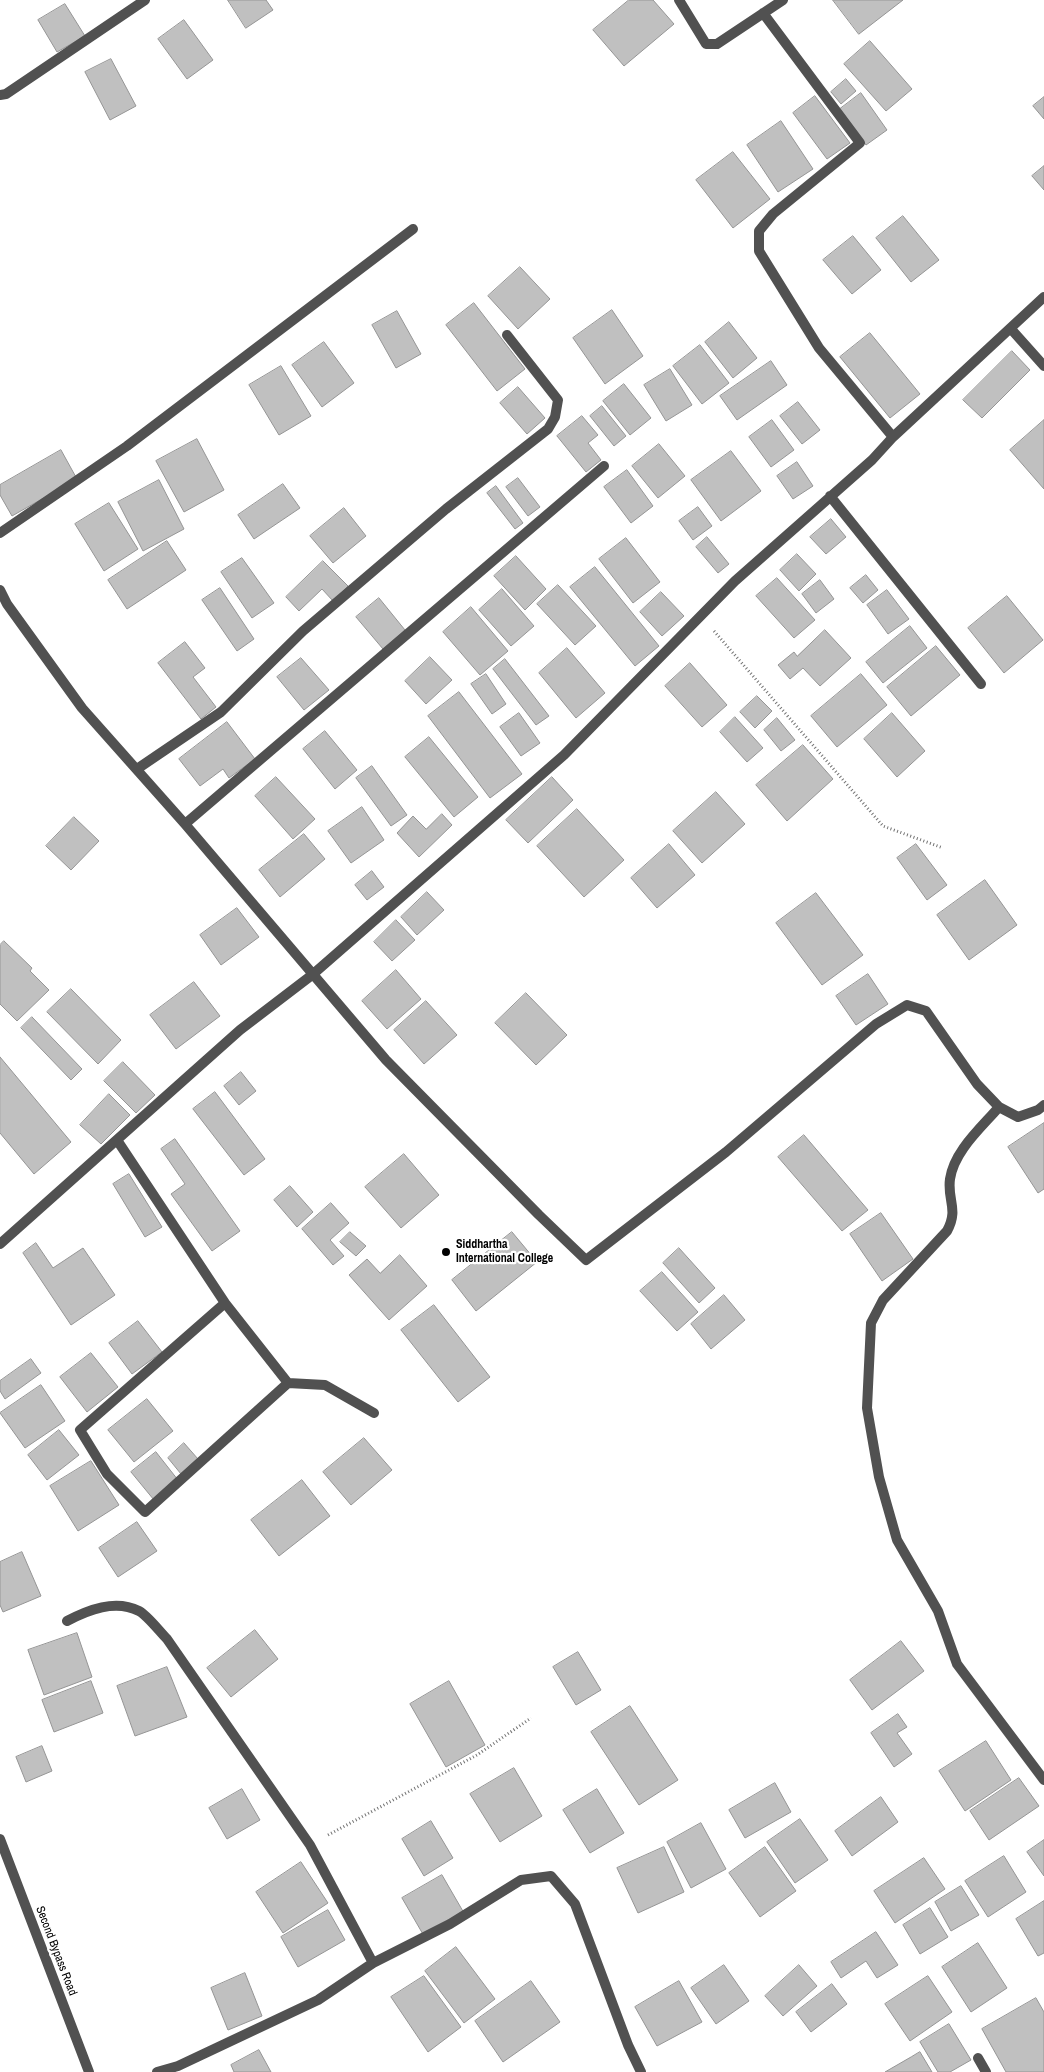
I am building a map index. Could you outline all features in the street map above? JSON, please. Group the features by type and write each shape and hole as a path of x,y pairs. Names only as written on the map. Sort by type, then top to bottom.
{"street":[{"path":"0,95 6,94 145,0"},
{"path":"679,0 706,44 716,44 784,0"},
{"path":"763,13 860,143 773,214 759,231 760,251 819,348 893,437"},
{"path":"0,533 128,446 413,230"},
{"path":"0,1244 240,1030 312,975 564,755 735,581 872,460 893,437 1044,297"},
{"path":"1011,329 1044,366"},
{"path":"137,769 221,712 303,631 446,509 548,428 555,417 558,400 507,335"},
{"path":"185,824 604,466"},
{"path":"830,496 981,684"},
{"path":"0,590 7,604 82,708 185,824 386,1060 586,1260 726,1152 876,1024 907,1005 926,1011 977,1084 999,1107 1018,1117 1038,1110 1044,1105"},
{"path":"999,1107 962,1151 952,1167 949,1182 954,1219 948,1231 883,1300 871,1323 867,1408 879,1477 897,1540 938,1611 957,1664 1044,1780"},
{"path":"117,1140 225,1303 288,1383"},
{"path":"225,1303 80,1430 107,1474 145,1512 288,1383 324,1385 374,1413"},
{"path":"66,1621 84,1612 114,1605 140,1611 167,1639 310,1845 373,1963"},
{"name":"Second Bypass Road","path":"0,1839 89,2072"},
{"path":"157,2072 178,2066 318,2000 373,1963 450,1924 521,1880 551,1876 575,1904 628,2045 641,2072"},
{"path":"978,2058 986,2072"}],"path":[{"path":"701,615 765,692 883,826 943,848"},
{"path":"310,1845 477,1755 531,1718"}],"building":[{"path":"228,0 266,0 273,10 246,28"},
{"path":"629,0 653,0 674,24 624,66 593,30"},
{"path":"833,0 903,0 859,34"},
{"path":"65,4 85,36 57,52 38,20"},
{"path":"184,20 213,60 187,79 158,39"},
{"path":"870,41 912,89 886,111 844,64"},
{"path":"111,59 136,106 110,120 85,72"},
{"path":"846,79 856,91 841,104 831,92"},
{"path":"861,93 887,130 866,145 840,109"},
{"path":"815,96 850,143 827,159 793,113"},
{"path":"1044,97 1044,119 1033,106"},
{"path":"781,121 813,169 778,192 747,145"},
{"path":"733,152 770,199 733,228 696,180"},
{"path":"1044,166 1044,190 1032,176"},
{"path":"903,216 939,260 911,282 876,238"},
{"path":"853,236 881,270 852,294 823,260"},
{"path":"520,267 550,299 518,329 488,296"},
{"path":"474,303 525,369 497,391 446,325"},
{"path":"612,310 643,356 605,384 573,338"},
{"path":"397,311 421,354 396,368 372,325"},
{"path":"729,322 757,358 733,378 705,342"},
{"path":"870,333 920,394 890,418 840,357"},
{"path":"324,342 354,383 322,407 292,365"},
{"path":"700,345 729,383 702,404 673,366"},
{"path":"1012,351 1030,370 982,418 963,400"},
{"path":"771,361 787,385 737,420 720,396"},
{"path":"281,366 311,416 279,435 249,385"},
{"path":"670,369 692,405 666,421 644,385"},
{"path":"624,384 651,418 630,435 603,401"},
{"path":"518,387 545,418 527,434 500,403"},
{"path":"798,402 820,430 802,444 780,416"},
{"path":"602,406 626,436 614,446 590,416"},
{"path":"582,416 598,435 588,443 601,460 586,472 557,436"},
{"path":"772,420 794,450 771,467 749,437"},
{"path":"1044,420 1044,489 1010,450"},
{"path":"197,439 224,490 184,512 156,461"},
{"path":"659,444 685,476 658,498 632,466"},
{"path":"61,450 77,479 12,516 0,495 0,485"},
{"path":"731,451 761,491 721,521 691,480"},
{"path":"797,462 813,486 793,499 777,476"},
{"path":"627,470 653,506 631,523 604,487"},
{"path":"518,478 540,507 528,516 506,487"},
{"path":"159,480 184,529 143,551 118,502"},
{"path":"283,484 300,508 254,539 238,515"},
{"path":"496,486 523,523 515,529 487,493"},
{"path":"109,503 138,549 104,571 75,524"},
{"path":"698,507 712,526 693,540 679,521"},
{"path":"344,508 366,536 333,563 310,536"},
{"path":"831,519 846,537 826,554 810,537"},
{"path":"707,537 729,564 718,573 696,547"},
{"path":"626,538 660,582 633,603 599,559"},
{"path":"167,541 186,570 127,609 108,580"},
{"path":"797,554 816,574 799,591 780,570"},
{"path":"516,556 546,589 525,610 494,576"},
{"path":"242,558 274,603 252,618 221,572"},
{"path":"323,561 348,586 333,601 322,589 299,611 286,597"},
{"path":"595,567 659,646 635,666 570,587"},
{"path":"866,575 878,590 863,603 850,588"},
{"path":"777,578 815,620 794,638 756,596"},
{"path":"820,580 834,599 816,613 802,594"},
{"path":"558,585 596,626 575,645 537,604"},
{"path":"220,588 254,639 237,651 202,600"},
{"path":"502,589 534,626 511,646 479,610"},
{"path":"887,590 909,619 888,634 867,605"},
{"path":"661,592 684,616 662,636 640,612"},
{"path":"1007,596 1043,640 1004,673 968,628"},
{"path":"379,598 405,630 383,649 356,617"},
{"path":"471,607 508,651 480,675 443,632"},
{"path":"910,626 927,648 883,683 866,662"},
{"path":"825,630 851,658 820,686 803,668 790,679 778,665 794,652 797,656"},
{"path":"185,642 205,668 193,677 216,707 201,719 158,663"},
{"path":"936,646 960,675 911,716 887,687"},
{"path":"567,648 605,693 576,718 539,673"},
{"path":"430,657 452,680 426,704 405,681"},
{"path":"301,658 329,690 304,710 277,677"},
{"path":"505,659 549,716 536,725 493,669"},
{"path":"690,663 727,705 702,727 665,686"},
{"path":"486,674 506,704 492,714 471,684"},
{"path":"861,674 887,705 837,747 811,716"},
{"path":"459,692 522,774 490,798 428,716"},
{"path":"757,696 772,711 755,728 740,712"},
{"path":"519,713 540,743 521,756 500,727"},
{"path":"892,713 925,751 897,777 864,739"},
{"path":"735,717 763,748 747,762 720,732"},
{"path":"777,718 795,740 781,751 764,730"},
{"path":"227,722 255,759 229,778 223,769 200,786 179,759"},
{"path":"325,731 357,770 335,789 303,749"},
{"path":"429,737 478,797 454,817 405,757"},
{"path":"803,745 833,779 787,821 756,785"},
{"path":"372,766 407,815 391,826 356,778"},
{"path":"276,777 315,819 293,839 255,796"},
{"path":"552,777 573,800 528,843 506,820"},
{"path":"716,792 745,824 702,863 673,831"},
{"path":"362,807 384,840 351,863 328,831"},
{"path":"577,809 624,860 584,897 537,846"},
{"path":"442,814 452,825 419,857 397,833 413,816 426,829"},
{"path":"74,817 99,841 71,870 46,846"},
{"path":"304,834 325,859 280,897 259,870"},
{"path":"669,844 695,875 657,908 631,878"},
{"path":"916,844 947,885 927,900 897,858"},
{"path":"372,871 384,887 367,900 355,885"},
{"path":"985,880 1017,925 969,960 937,915"},
{"path":"427,892 444,910 417,935 401,917"},
{"path":"816,893 863,955 822,985 776,923"},
{"path":"237,908 259,937 221,965 200,935"},
{"path":"396,920 415,940 392,961 374,942"},
{"path":"4,941 32,968 30,971 49,990 17,1021 0,1004 0,945"},
{"path":"396,970 421,999 387,1029 362,1001"},
{"path":"868,974 888,1004 856,1025 836,996"},
{"path":"194,982 220,1016 176,1049 150,1015"},
{"path":"71,989 121,1040 98,1064 47,1012"},
{"path":"526,993 567,1035 536,1065 495,1023"},
{"path":"426,1001 457,1035 424,1064 394,1030"},
{"path":"32,1017 82,1069 71,1080 21,1028"},
{"path":"0,1057 71,1142 34,1174 0,1133"},
{"path":"123,1062 155,1095 136,1113 104,1081"},
{"path":"241,1072 256,1091 239,1105 224,1086"},
{"path":"215,1092 265,1159 244,1175 193,1109"},
{"path":"109,1094 130,1115 101,1144 80,1125"},
{"path":"1044,1123 1044,1189 1038,1193 1008,1147"},
{"path":"804,1135 868,1210 842,1231 778,1157"},
{"path":"175,1139 240,1231 212,1251 171,1194 185,1184 161,1149"},
{"path":"404,1154 439,1195 401,1228 365,1187"},
{"path":"129,1174 162,1227 145,1237 113,1184"},
{"path":"290,1186 313,1212 297,1227 274,1200"},
{"path":"331,1203 349,1223 330,1240 344,1256 333,1265 302,1229"},
{"path":"881,1213 913,1259 882,1281 850,1234"},
{"path":"350,1232 366,1246 356,1256 340,1242"},
{"path":"512,1232 537,1262 476,1311 452,1280"},
{"path":"36,1243 53,1268 83,1248 115,1295 71,1325 23,1253"},
{"path":"679,1248 715,1288 699,1303 663,1263"},
{"path":"400,1255 427,1286 389,1320 349,1275 367,1259 380,1273"},
{"path":"662,1272 698,1312 677,1331 640,1291"},
{"path":"724,1295 745,1320 711,1349 691,1324"},
{"path":"434,1305 490,1377 458,1402 401,1330"},
{"path":"138,1321 162,1352 132,1374 109,1343"},
{"path":"91,1353 118,1387 87,1412 60,1377"},
{"path":"31,1359 41,1373 5,1399 0,1391 0,1381"},
{"path":"41,1385 65,1421 25,1448 0,1413"},
{"path":"147,1399 173,1431 134,1462 108,1430"},
{"path":"59,1430 79,1455 47,1480 28,1455"},
{"path":"364,1438 392,1470 351,1505 323,1472"},
{"path":"184,1443 198,1459 181,1474 168,1458"},
{"path":"156,1452 178,1480 154,1500 131,1472"},
{"path":"91,1461 119,1505 78,1531 50,1486"},
{"path":"302,1480 330,1516 279,1556 251,1520"},
{"path":"137,1522 157,1551 118,1577 99,1548"},
{"path":"22,1552 41,1596 3,1612 0,1605 0,1562"},
{"path":"255,1630 278,1659 231,1697 207,1668"},
{"path":"77,1633 92,1677 44,1695 28,1650"},
{"path":"901,1641 924,1671 872,1710 850,1680"},
{"path":"578,1652 601,1690 576,1705 553,1667"},
{"path":"167,1667 187,1717 135,1736 117,1686"},
{"path":"91,1681 103,1713 54,1732 42,1700"},
{"path":"449,1681 485,1745 446,1767 410,1704"},
{"path":"630,1706 678,1780 639,1805 591,1732"},
{"path":"898,1714 907,1727 897,1733 912,1754 894,1767 871,1733"},
{"path":"986,1741 1011,1780 965,1811 939,1771"},
{"path":"42,1746 52,1771 26,1782 16,1757"},
{"path":"514,1768 542,1816 500,1842 470,1794"},
{"path":"1019,1778 1039,1806 989,1840 970,1811"},
{"path":"775,1783 791,1812 745,1838 729,1810"},
{"path":"242,1789 260,1820 227,1839 209,1808"},
{"path":"597,1789 624,1833 590,1853 563,1810"},
{"path":"881,1797 898,1822 852,1856 835,1831"},
{"path":"800,1819 828,1860 795,1883 767,1842"},
{"path":"431,1821 453,1858 424,1876 402,1839"},
{"path":"701,1823 726,1869 691,1888 667,1842"},
{"path":"1044,1840 1044,1876 1027,1852"},
{"path":"664,1847 684,1892 638,1913 617,1868"},
{"path":"765,1847 796,1891 760,1917 729,1873"},
{"path":"1004,1856 1026,1892 988,1917 965,1881"},
{"path":"924,1858 945,1889 895,1923 874,1891"},
{"path":"301,1862 328,1903 283,1933 256,1892"},
{"path":"442,1875 464,1913 424,1936 402,1898"},
{"path":"961,1886 979,1915 951,1931 935,1902"},
{"path":"1044,1901 1044,1953 1038,1956 1016,1919"},
{"path":"930,1908 948,1937 920,1954 903,1925"},
{"path":"328,1910 345,1940 298,1967 281,1937"},
{"path":"876,1932 898,1965 877,1978 866,1961 841,1978 831,1962"},
{"path":"978,1943 1007,1988 971,2012 942,1967"},
{"path":"456,1947 495,1999 464,2023 425,1971"},
{"path":"724,1965 749,2001 716,2024 691,1988"},
{"path":"799,1965 817,1986 783,2016 765,1996"},
{"path":"245,1973 262,2016 228,2030 211,1988"},
{"path":"424,1976 461,2027 428,2052 391,1997"},
{"path":"928,1976 952,2012 910,2041 885,2004"},
{"path":"531,1981 560,2022 503,2062 475,2021"},
{"path":"679,1981 702,2022 657,2046 635,2007"},
{"path":"832,1984 847,2004 811,2032 796,2012"},
{"path":"1036,1998 1044,2012 1044,2072 1006,2072 982,2029"},
{"path":"949,2024 971,2060 950,2072 938,2072 920,2042"},
{"path":"259,2050 271,2072 234,2072 231,2065"},
{"path":"920,2052 932,2072 885,2072 911,2057"}],"place":[{"name":"Siddhartha International College","path":"446,1252"}]}
